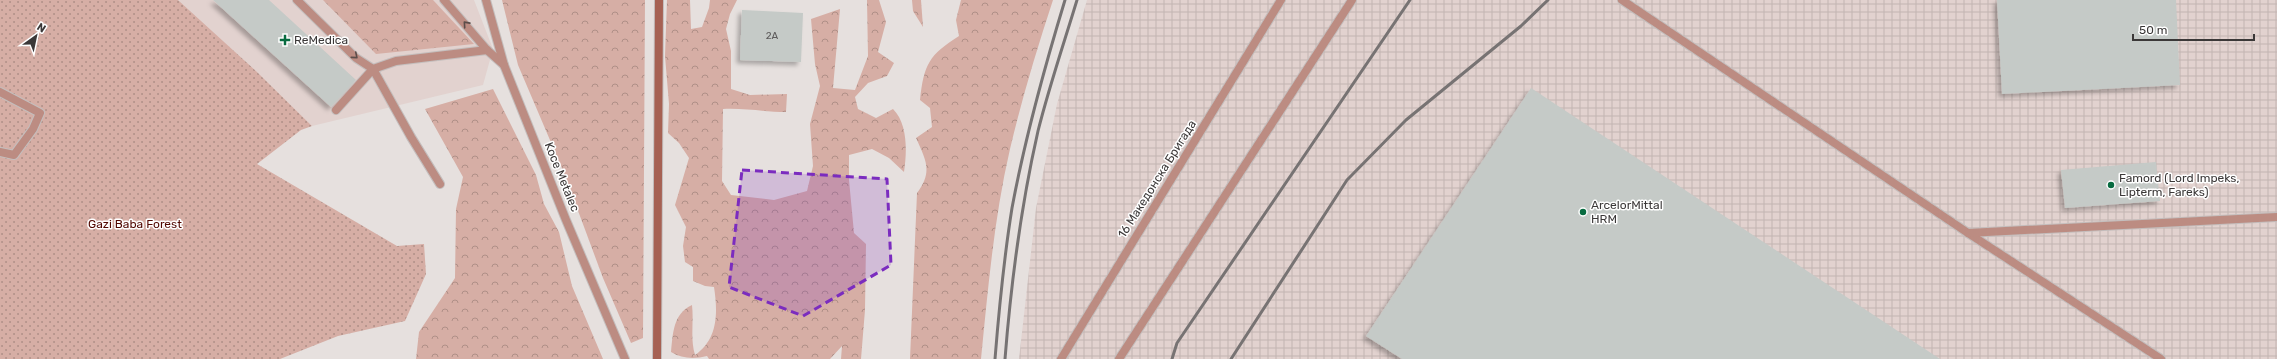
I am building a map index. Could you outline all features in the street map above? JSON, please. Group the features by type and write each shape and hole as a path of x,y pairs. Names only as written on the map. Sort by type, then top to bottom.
{"street":[{"path":"297,0 356,58 373,69 410,137 440,184"},
{"path":"444,0 487,50 504,65"},
{"name":"Koce Metalec","path":"486,0 504,65 566,220 625,359"},
{"path":"657,359 659,0"},
{"path":"1274,11 1277,0"},
{"name":"16 Македонска Бригада","path":"1061,359 1281,0"},
{"path":"1119,359 1352,0"},
{"path":"1622,0 1968,233 2161,359"},
{"path":"336,110 373,69 396,61 487,50"},
{"path":"0,92 40,113 33,129 14,155 0,152"},
{"path":"1968,233 2277,217"}],"highlighted area":[{"path":"742,170 887,179 891,265 803,316 729,287"}],"shaded area":[{"path":"178,0 474,0 493,49 483,85 312,126 256,71"},
{"path":"1087,0 2277,0 2277,359 1019,359 1036,208 1057,104"}],"green space":[{"name":"Gazi Baba Forest","path":"0,0 178,0 256,71 312,126 301,130 257,164 397,246 424,244 426,274 405,321 338,336 280,359 0,359"},
{"path":"323,0 433,0 474,44 376,54"},
{"path":"502,0 645,0 643,338 631,343 603,278 564,173 518,65"},
{"path":"667,0 690,0 691,29 702,27 709,8 710,0 737,0 730,14 726,29 731,51 731,89 750,95 787,94 786,112 723,109 722,181 731,195 774,200 807,191 813,166 810,124 820,86 815,64 811,19 840,9 833,88 855,90 868,56 867,0 879,0 886,22 878,52 894,63 887,76 868,83 855,97 858,109 876,118 893,109 898,115 904,130 906,156 904,172 889,158 872,149 849,155 849,180 854,233 866,244 865,310 861,359 841,359 842,346 830,359 709,359 707,356 698,358 684,357 671,352 675,325 681,313 692,305 693,342 695,355 703,349 715,325 716,306 714,287 705,286 693,281 693,267 685,262 683,246 686,227 675,205 689,158 679,143 668,133 669,104 665,56"},
{"path":"912,0 921,0 923,27 913,11"},
{"path":"961,0 1053,0 1025,92 1004,175 992,254 981,359 910,359 917,193 925,179 926,172 923,153 916,138 932,127 930,108 920,100 926,69 930,62 941,49 959,36 956,20"},
{"path":"493,89 536,175 544,204 559,232 572,286 603,359 416,359 419,332 455,278 456,209 463,177 425,109"}],"building":[{"name":"ReMedica","path":"213,0 269,0 356,80 331,107"},
{"path":"1997,0 2176,0 2180,85 2002,94"},
{"path":"742,10 803,13 801,62 740,60"},
{"name":"ArcelorMittal HRM","path":"1531,88 1940,359 1402,359 1366,336"},
{"name":"Famord (Lord Impeks, Lipterm, Fareks)","path":"2156,162 2160,201 2065,208 2061,170"}],"railway":[{"path":"995,359 1002,284 1012,208 1036,104 1065,0"},
{"path":"1005,359 1017,245 1032,159 1047,98 1077,0"},
{"path":"1172,359 1177,343 1410,0"},
{"path":"1231,359 1347,180 1406,120 1521,26 1548,0"}],"place":[{"name":"ReMedica","path":"285,40"},
{"name":"Famord (Lord Impeks, Lipterm, Fareks)","path":"2111,185"},
{"name":"ArcelorMittal HRM","path":"1583,212"}]}
